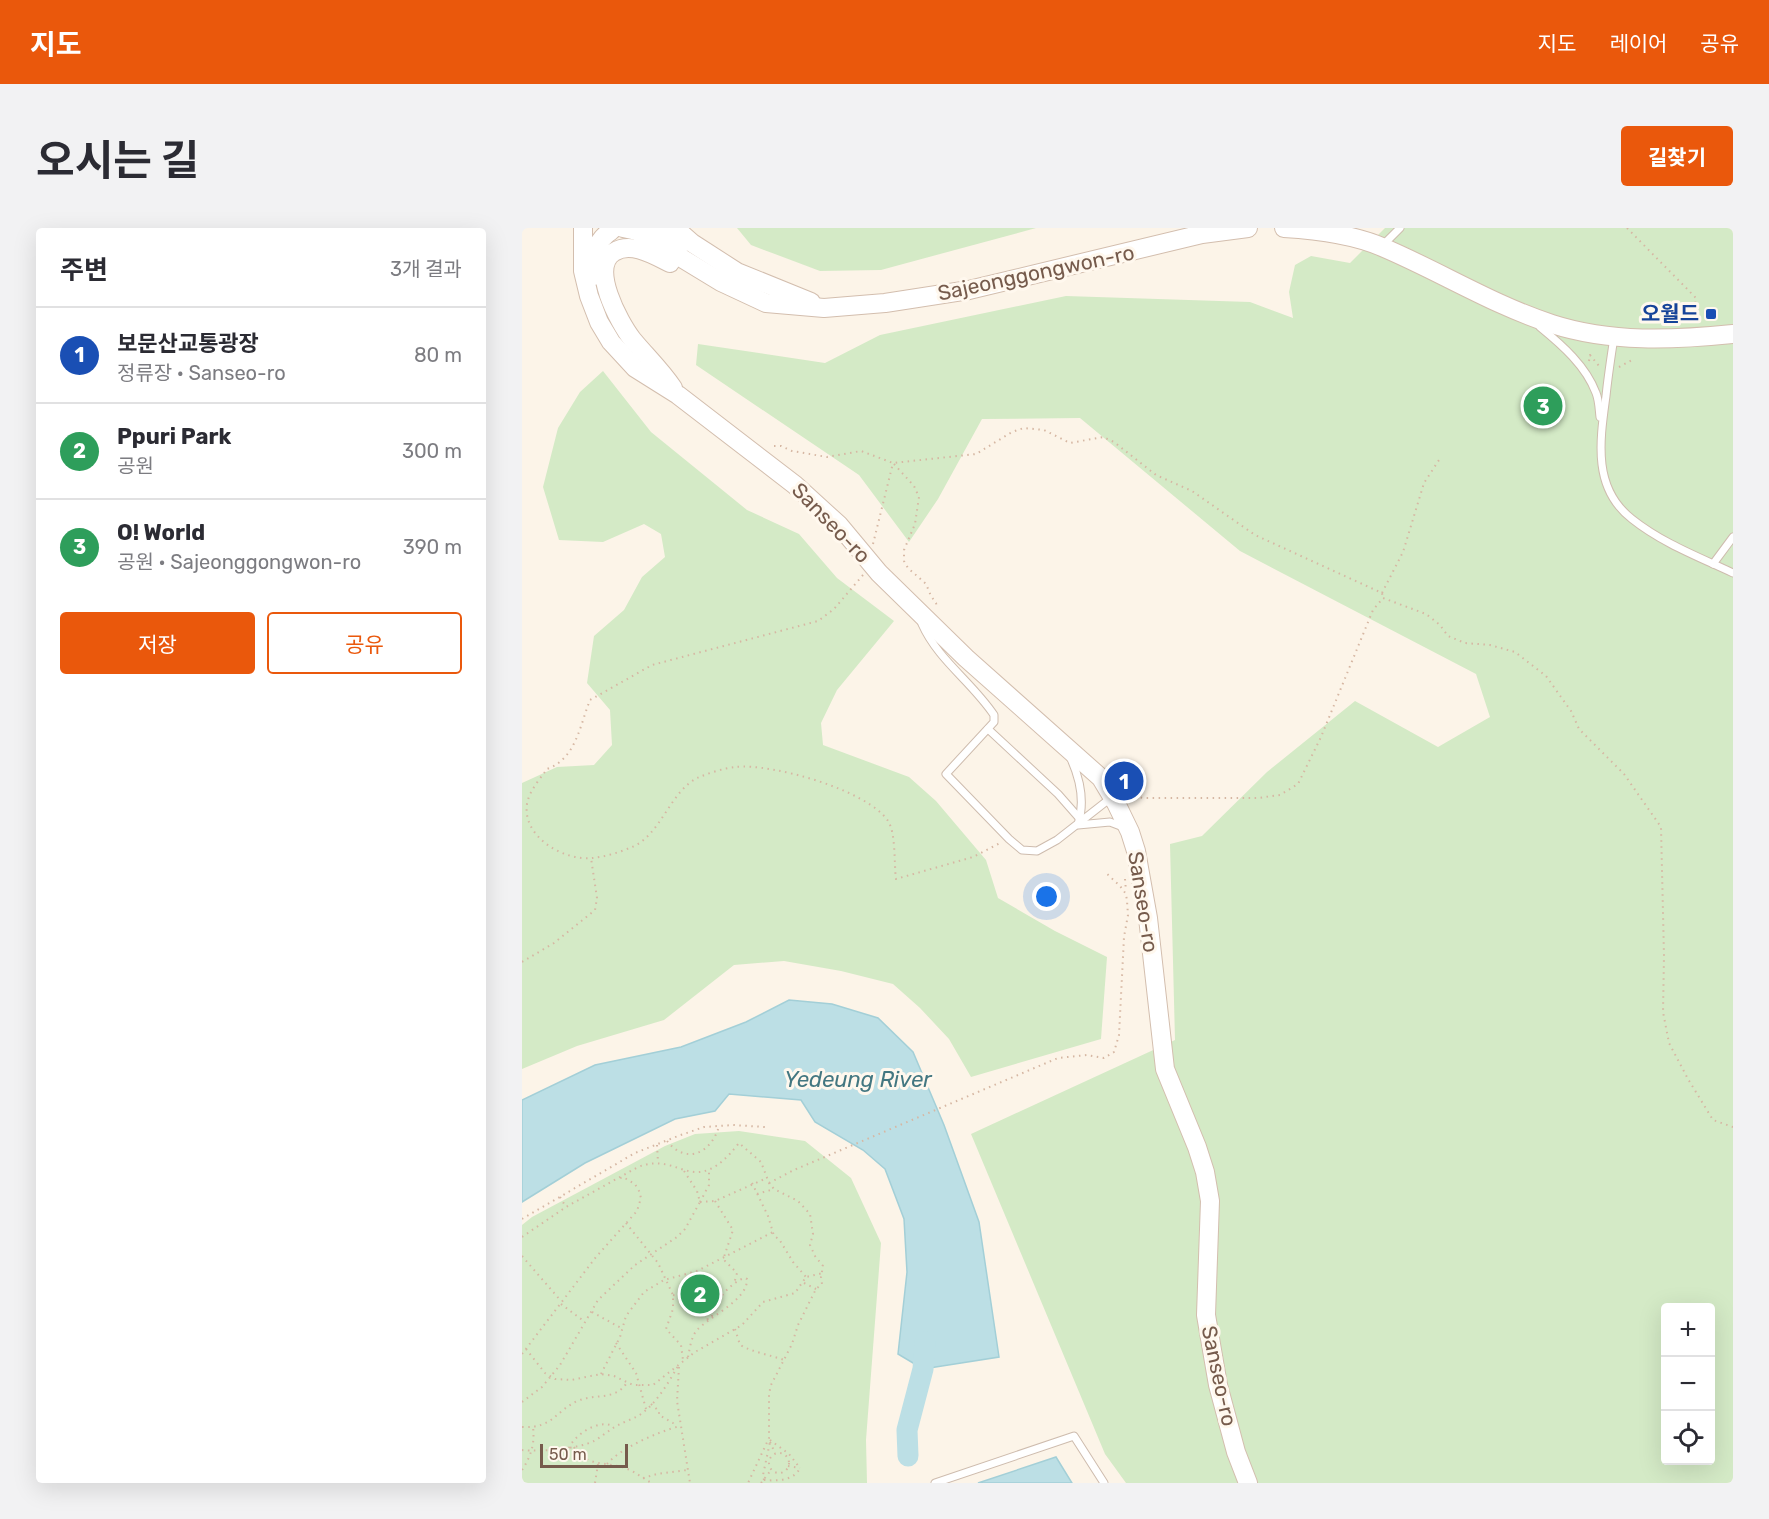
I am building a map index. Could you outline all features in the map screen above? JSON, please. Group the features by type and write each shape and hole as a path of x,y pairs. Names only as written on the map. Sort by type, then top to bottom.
{"main road":[{"path":"577,228 575,250 580,286 585,301 599,321"},
{"name":"Sanseo-ro","path":"583,228 583,271 589,296 611,342 635,368 678,395 795,485 839,525 879,573 966,658 1118,792 1140,867 1165,1069 1205,1172 1210,1201 1206,1315 1218,1385 1236,1452 1248,1483"},
{"name":"Sajeonggongwon-ro","path":"657,228 699,259 728,275 762,290 824,308"},
{"path":"675,228 692,243 737,272 824,308"},
{"name":"Sajeonggongwon-ro","path":"613,229 638,231 721,282 766,303 824,308 885,303 969,290 1202,234 1248,228"},
{"path":"1284,228 1317,230 1382,246 1553,325 1614,337 1676,340 1733,334"},
{"name":"Sanseo-ro","path":"613,229 603,236 594,256 594,276 604,311 620,336 678,395"},
{"path":"678,395 658,366 632,338 619,317 607,291 604,273 605,264 611,253 625,248 639,249 730,295 766,303"}],"lane":[{"path":"1382,246 1400,228"},
{"path":"1522,312 1557,340 1588,375 1597,395 1602,427"},
{"path":"1614,337 1608,368 1600,459 1603,474 1612,495 1630,518 1659,539 1733,573"},
{"path":"1713,564 1733,537"},
{"path":"913,605 928,638 993,715 994,722 946,774 1009,839 1022,850 1037,850 1057,840 1118,792"},
{"path":"988,729 1058,794 1079,822"},
{"path":"1068,750 1081,784 1079,822"},
{"path":"1079,822 1110,822 1130,832"},
{"path":"935,1483 1074,1436 1104,1483"}],"path":[{"path":"1627,228 1696,298 1695,306 1644,307"},
{"path":"1588,362 1590,355 1599,366"},
{"path":"1614,369 1632,360"},
{"path":"774,446 827,457 861,452 893,462 976,454 1012,432 1024,428 1044,430 1070,443 1103,437 1114,442 1156,475 1192,491 1255,535 1382,593"},
{"path":"1383,598 1382,593 1403,552 1424,483 1439,460 1443,459"},
{"path":"893,462 866,571 856,586 834,609 818,621 652,665 590,700 566,758 558,765 547,769 532,792 526,808 530,826 541,840 558,852 591,858 637,845 650,833 689,784 707,774 734,767 784,771 848,792 864,800 882,814 890,824 896,879 973,857 1009,839"},
{"path":"893,462 914,486 919,497 915,524 904,550 904,561 908,568 926,584 930,596 936,603 938,629"},
{"path":"1118,792 1144,798 1258,798 1280,795 1298,784 1321,737 1373,610 1383,598"},
{"path":"1383,598 1426,614 1440,625 1448,636 1465,643 1490,645 1515,652 1546,676 1571,711 1579,729 1624,774 1661,827 1663,1012 1669,1043 1713,1120 1733,1127"},
{"path":"522,962 554,943 595,910 597,898 591,858"},
{"path":"1105,872 1126,894"},
{"path":"769,1183 794,1170 1058,1058 1087,1054 1104,1058 1114,1052 1119,1035 1124,937 1128,915 1125,884"},
{"path":"667,1141 683,1153 700,1152 709,1147 720,1126"},
{"path":"522,1219 635,1154 667,1141 704,1127 765,1127"},
{"path":"522,1236 566,1207 650,1162 658,1162 684,1171 702,1172 730,1154 739,1143 761,1162 769,1183 774,1189 798,1201 810,1214 813,1234 810,1245 823,1266 822,1284 816,1289 771,1384 769,1439 762,1481"},
{"path":"657,1145 658,1162"},
{"path":"522,1402 533,1395 560,1365 597,1300 635,1265 670,1243 685,1229 709,1185 709,1169"},
{"path":"684,1171 697,1191 700,1202"},
{"path":"522,1354 596,1257 637,1211 641,1198 635,1184 623,1177 616,1179"},
{"path":"700,1202 715,1201 767,1177"},
{"path":"752,1183 768,1216 774,1236 779,1239 793,1262 806,1277"},
{"path":"757,1194 774,1189"},
{"path":"560,1197 566,1207"},
{"path":"715,1201 733,1230 724,1257 737,1273 734,1284"},
{"path":"626,1223 658,1263 673,1295 673,1310 666,1329 681,1345 683,1361"},
{"path":"601,1374 626,1316 644,1292 664,1280 697,1271 773,1232"},
{"path":"522,1256 562,1303 586,1322"},
{"path":"806,1277 823,1273"},
{"path":"526,1349 545,1373 563,1381 601,1374 614,1376 627,1383 640,1386 652,1385 659,1382 688,1357 747,1321 763,1302 791,1296 800,1289 806,1277"},
{"path":"688,1357 696,1331 734,1301 748,1281 745,1278 734,1284 715,1306 712,1318"},
{"path":"804,1283 816,1289"},
{"path":"673,1295 696,1297 709,1302 708,1321"},
{"path":"592,1312 622,1328"},
{"path":"735,1329 745,1349 764,1352 784,1360"},
{"path":"616,1343 636,1373 646,1409"},
{"path":"522,1450 569,1448 594,1441 646,1409 671,1379 679,1365"},
{"path":"679,1365 677,1401 690,1483"},
{"path":"522,1427 543,1425 580,1400 616,1394 627,1383"},
{"path":"651,1404 659,1411 659,1415 674,1423 675,1428"},
{"path":"569,1448 571,1442 596,1425 605,1423 614,1427"},
{"path":"606,1464 616,1454 680,1426"},
{"path":"522,1470 535,1440 533,1427"},
{"path":"769,1439 775,1453"},
{"path":"769,1439 789,1454 800,1468"},
{"path":"748,1483 769,1439"},
{"path":"574,1447 578,1454 598,1464 629,1469 652,1483"},
{"path":"771,1470 781,1473 788,1466 788,1458 784,1454 775,1453"},
{"path":"771,1470 769,1459 775,1453"},
{"path":"595,1483 598,1464"},
{"path":"788,1466 800,1468"},
{"path":"762,1481 786,1479 795,1475 800,1468"},
{"path":"643,1478 687,1470"},
{"path":"762,1481 771,1470"}],"green space":[{"path":"737,228 1036,228 881,270 820,271 751,245"},
{"path":"1385,228 1733,228 1733,1483 1126,1483 1105,1454 971,1134 1175,1040 1170,844 1202,836 1267,772 1355,701 1438,747 1490,717 1476,674 1240,551 1080,418 982,419 938,499 909,542 859,475 696,365 698,344 825,363 880,335 1066,296 1250,302 1293,318 1289,292 1295,265 1311,256 1350,263"},
{"path":"603,371 651,432 747,510 799,534 837,578 894,621 837,690 821,723 823,745 909,777 936,801 986,860 998,898 1055,931 1107,957 1101,1039 971,1077 949,1039 893,984 841,971 784,961 734,965 664,1020 577,1046 522,1069 522,783 557,767 594,765 612,745 610,710 587,683 594,636 624,610 642,577 665,557 661,534 644,524 603,542 559,540 543,487 558,428 580,392"},
{"path":"739,1131 805,1141 851,1178 881,1243 866,1440 867,1483 522,1483 522,1225 532,1217 665,1146 695,1134"}],"water":[{"name":"Yedeung River","path":"789,1000 832,1004 878,1018 913,1052 944,1125 979,1222 999,1357 923,1369 898,1354 907,1272 904,1219 885,1169 863,1150 815,1122 801,1100 729,1094 715,1111 675,1119 585,1163 522,1202 522,1100 595,1065 681,1047 746,1022"},
{"path":"1056,1457 1072,1483 978,1483"}],"waterway":[{"path":"908,1456 907,1430 923,1369 925,1342"}],"place":[{"name":"오월드","path":"1711,314"},
{"name":"O! World","path":"1543,406"},
{"name":"보문산교통광장","path":"1124,781"},
{"name":"Ppuri Park","path":"700,1294"}]}
